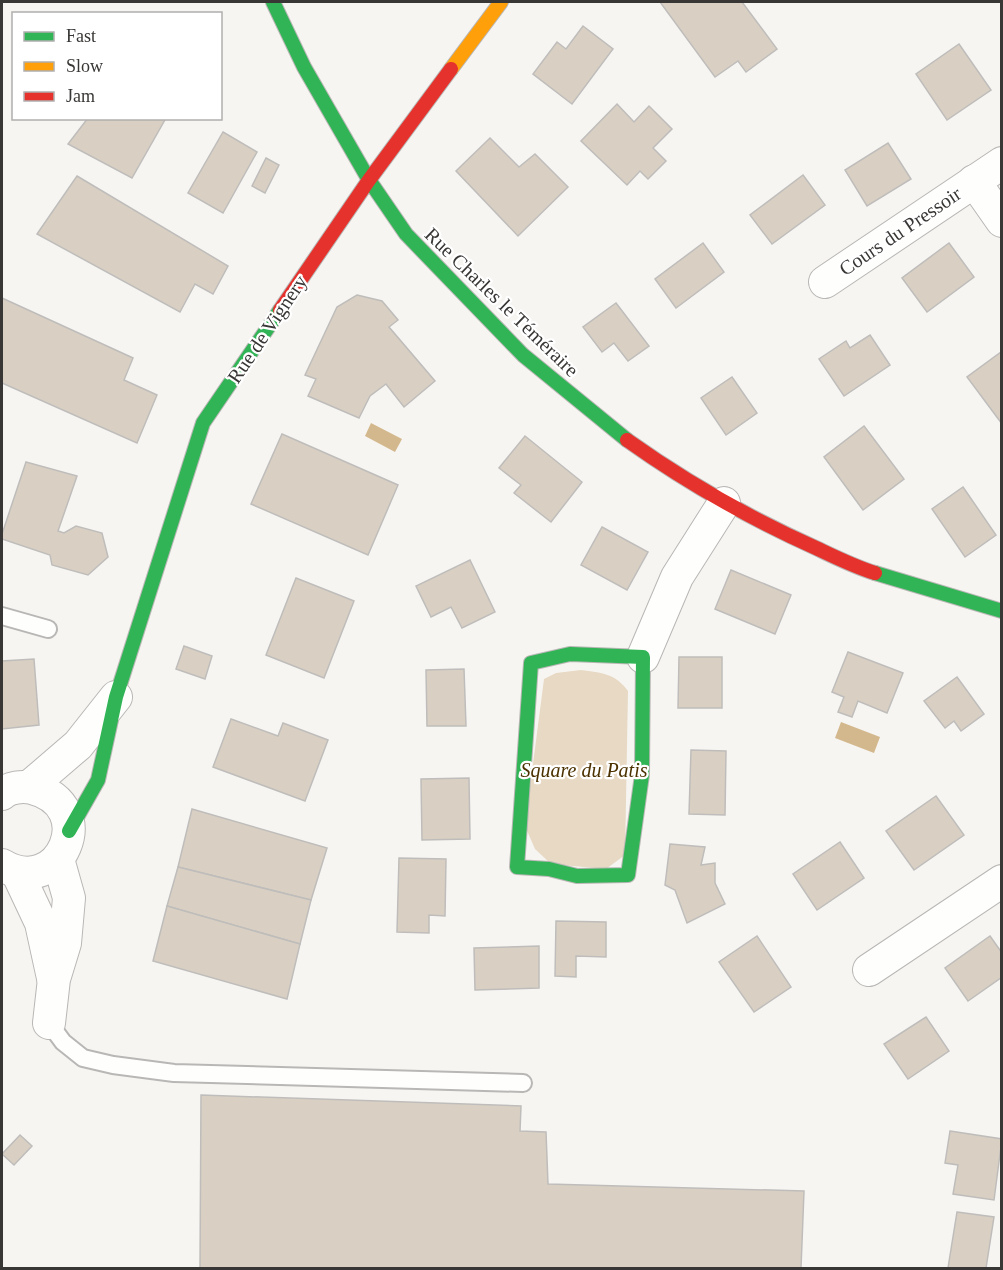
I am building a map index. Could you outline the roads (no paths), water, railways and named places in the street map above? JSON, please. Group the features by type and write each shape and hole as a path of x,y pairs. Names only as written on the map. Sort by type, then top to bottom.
{"street":[{"name":"Rue Charles le Téméraire","path":"273,2 304,67 369,180 406,234 523,355 620,435 669,470 724,503 793,538 865,570 1002,611"},
{"name":"Rue de Vignery","path":"64,845 98,780 116,698 202,423 369,180 501,2"},
{"name":"Cours du Pressoir","path":"825,282 1002,163"},
{"path":"974,181 1002,221"},
{"path":"643,657 570,654 531,663 517,867 549,870 576,876 628,875 642,775 643,657 677,577 724,503"},
{"name":"Rue de Vignery","path":"10,790 78,745 116,698"},
{"path":"10,790 48,793 60,803 67,816 64,845 69,898 65,943 54,979 49,1023"},
{"path":"9,868 32,873 46,868 64,845"},
{"path":"9,868 41,923 54,979"},
{"path":"869,970 1002,881"}],"lane":[{"path":"2,616 48,629"},
{"path":"49,1023 63,1042 83,1058 113,1065 174,1072 523,1083"}],"park label":[{"name":"Square du Patis","path":"584,770"}]}
